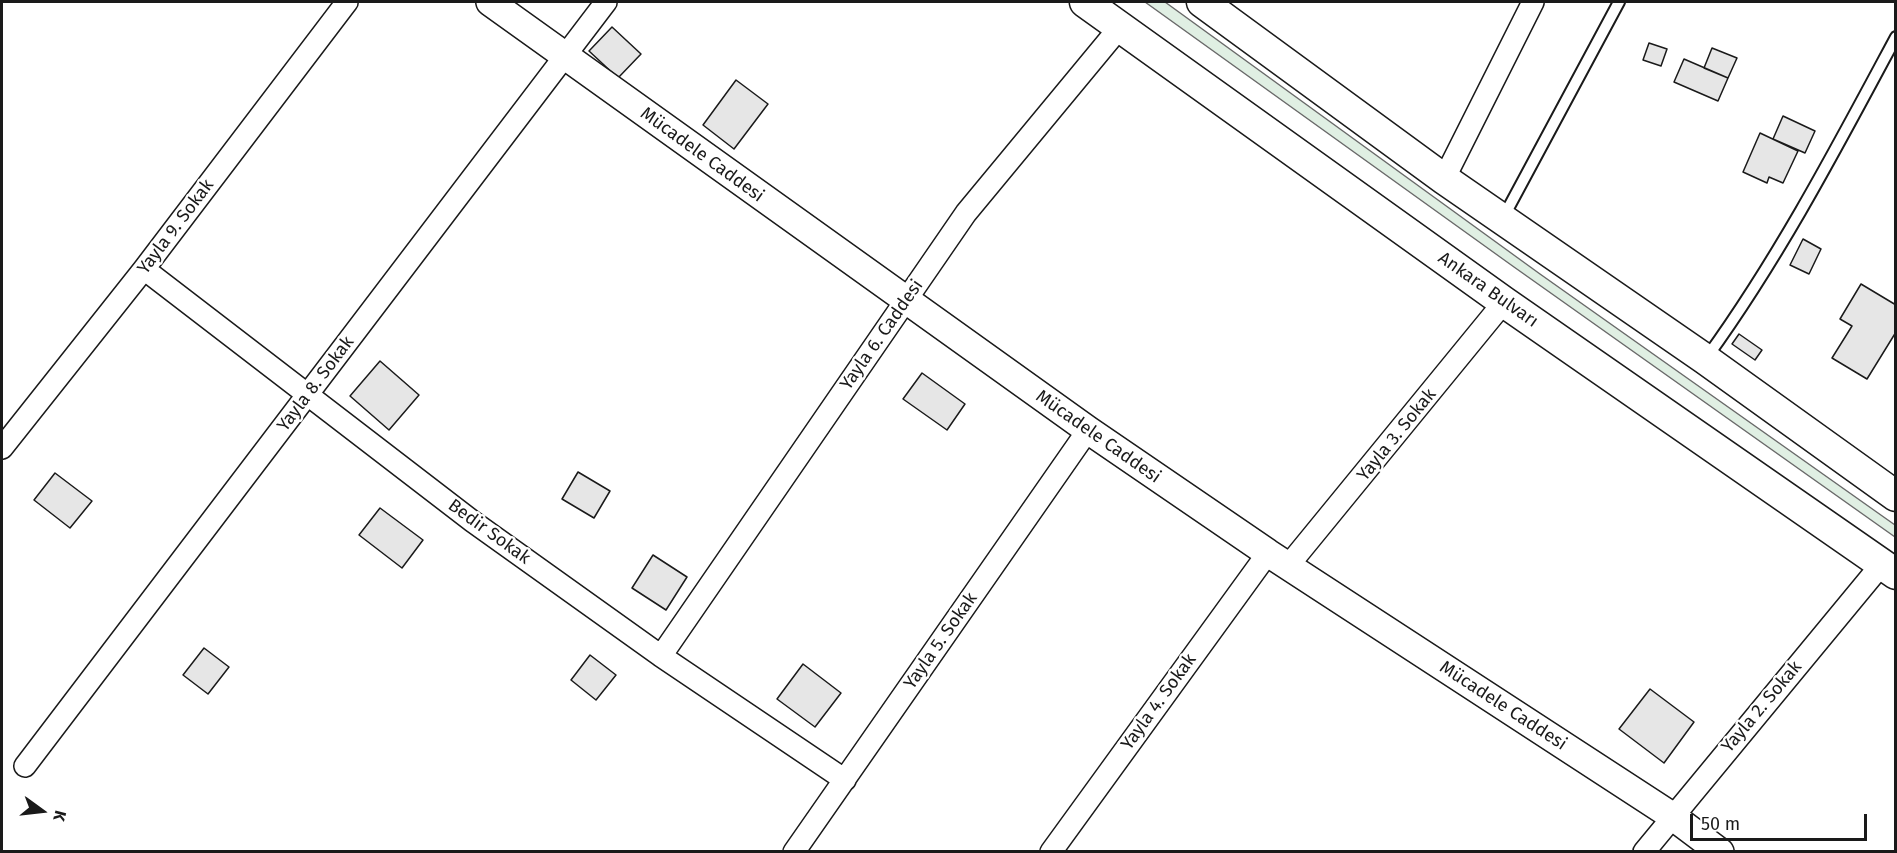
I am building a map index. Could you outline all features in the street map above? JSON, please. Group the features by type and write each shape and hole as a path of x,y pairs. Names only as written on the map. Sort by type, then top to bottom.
{"main road":[{"name":"Ankara Bulvarı","path":"1085,2 1504,302 1888,569"},
{"path":"1202,2 1444,179 1705,359 1896,496"}],"street":[{"name":"Yayla 9. Sokak","path":"2,448 144,269 346,2"},
{"name":"Mücadele Caddesi","path":"490,2 1088,430 1278,559 1672,816 1720,852"},
{"name":"Yayla 8. Sokak","path":"26,766 606,2"},
{"path":"1444,179 1533,2"},
{"name":"Yayla 6. Caddesi","path":"661,656 966,213 1120,27"},
{"name":"Bedir Sokak","path":"144,269 472,521 661,656 845,780"},
{"name":"Yayla 3. Sokak","path":"1278,559 1504,302"},
{"name":"Yayla 5. Sokak","path":"794,852 1088,430"},
{"name":"Yayla 4. Sokak","path":"1051,852 1278,559"},
{"name":"Yayla 2. Sokak","path":"1644,852 1672,816 1888,569"}],"lane":[{"path":"1503,219 1619,2"},
{"path":"1705,359 1755,290 1795,224 1896,37"}],"green space":[{"path":"1145,2 1165,2 1540,274 1895,525 1895,537 1514,267"}],"building":[{"path":"612,27 641,54 618,78 589,51"},
{"path":"1649,43 1667,49 1661,66 1643,60"},
{"path":"1712,48 1737,58 1728,78 1704,68"},
{"path":"1684,59 1728,78 1718,101 1674,82"},
{"path":"736,80 768,104 734,149 703,125"},
{"path":"1783,116 1815,131 1805,153 1773,139"},
{"path":"1760,133 1798,151 1783,183 1769,177 1767,183 1743,172"},
{"path":"1803,239 1821,249 1809,274 1790,265"},
{"path":"1861,284 1896,305 1896,332 1867,379 1832,358 1852,326 1840,319"},
{"path":"1739,334 1762,350 1755,360 1732,344"},
{"path":"380,361 419,395 389,430 350,396"},
{"path":"922,373 965,404 947,430 903,399"},
{"path":"578,472 610,491 594,518 562,499"},
{"path":"55,473 92,501 70,528 34,500"},
{"path":"380,508 423,540 402,568 359,535"},
{"path":"653,555 687,577 666,610 632,588"},
{"path":"204,648 229,667 208,694 183,675"},
{"path":"590,655 616,675 596,700 571,680"},
{"path":"803,664 841,693 815,727 777,699"},
{"path":"1650,689 1694,722 1664,763 1619,729"}]}
